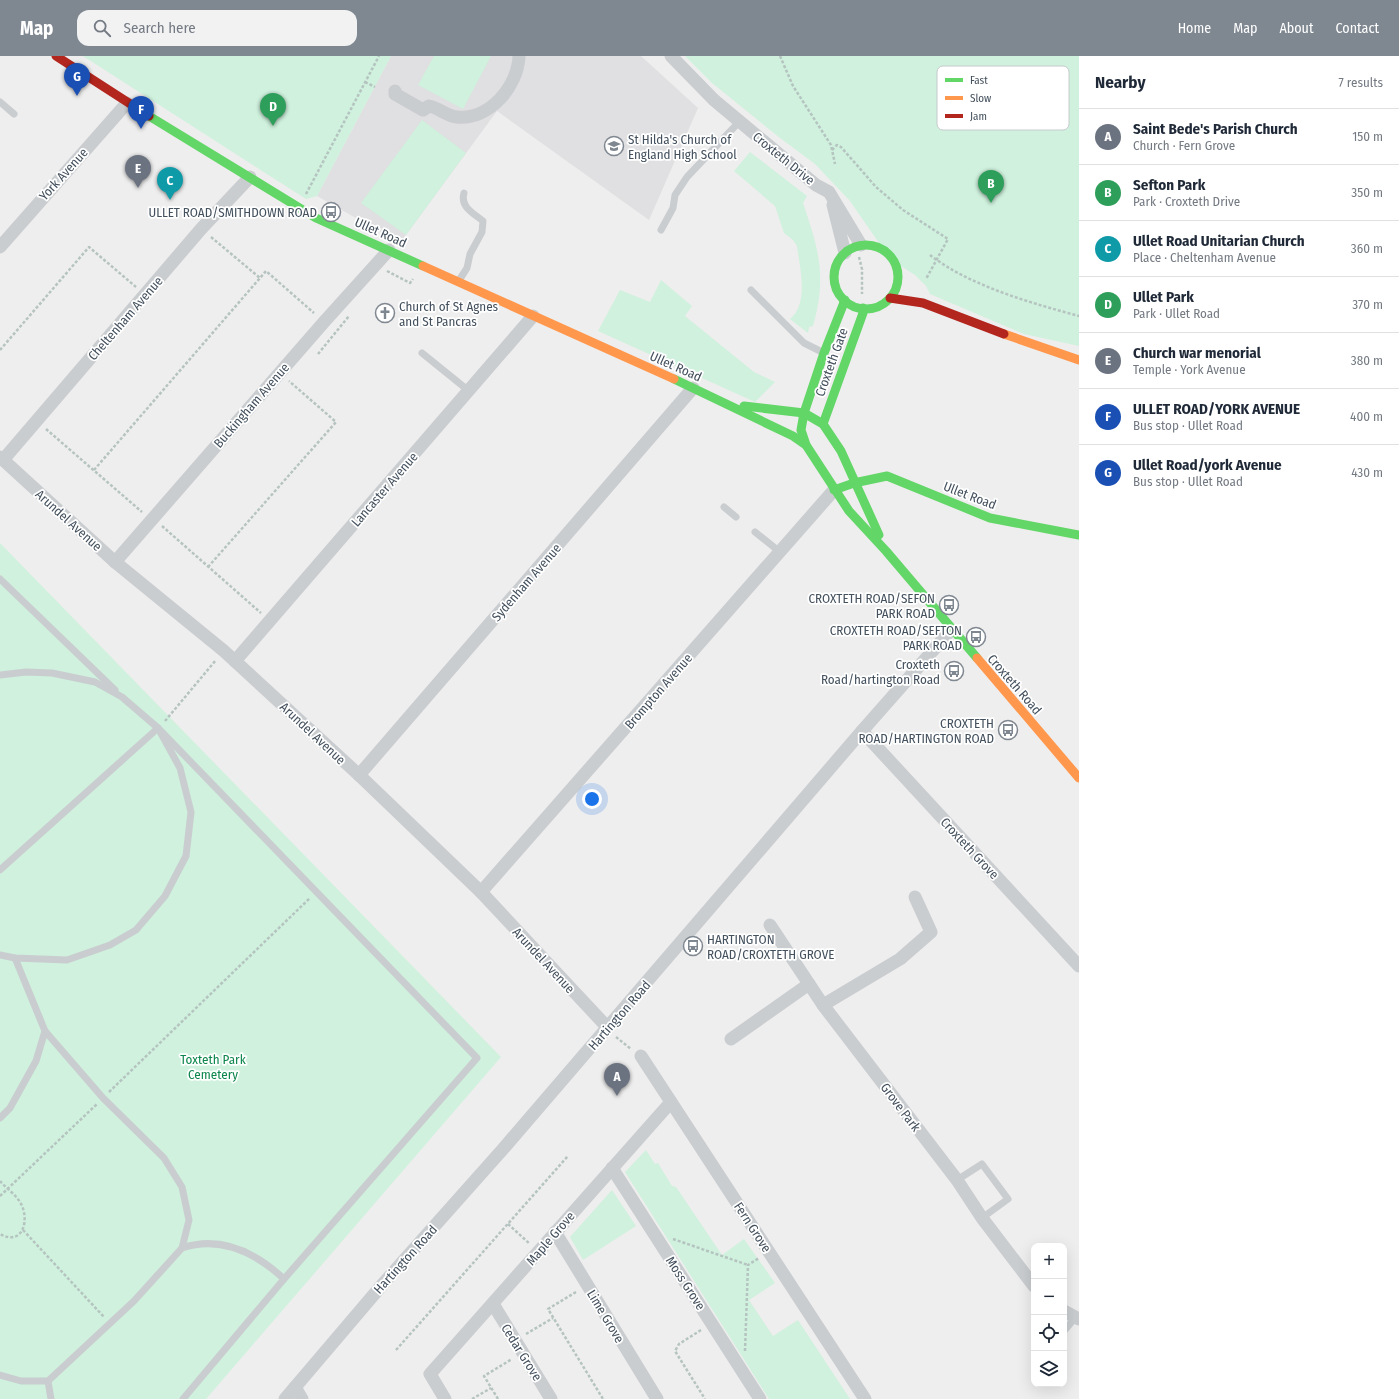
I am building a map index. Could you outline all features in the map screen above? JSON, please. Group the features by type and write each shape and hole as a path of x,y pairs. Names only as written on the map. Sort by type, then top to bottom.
{"main road":[{"name":"Ullet Road","path":"56,56 127,103 316,218 714,397 793,436"},
{"path":"870,245 886,252 896,265 898,280 895,290 890,298 873,308 861,308 845,300 836,287 835,271 838,261 845,253 859,246 870,245"},
{"path":"898,280 923,303"},
{"path":"890,298 923,303 1058,354 1079,360"},
{"name":"Croxteth Gate","path":"804,413 824,353 845,300"},
{"name":"Croxteth Gate","path":"823,424 850,348 861,308"},
{"path":"824,353 850,348"},
{"name":"Ullet Road","path":"714,397 760,409 804,413 823,424"},
{"name":"Croxteth Road","path":"804,413 801,430 806,445 849,512 886,551 951,630 1079,778"},
{"name":"Croxteth Road","path":"823,424 841,451 854,483 886,551"},
{"name":"Croxteth Road","path":"793,436 806,445"},
{"name":"Ullet Road","path":"854,483 887,476 990,518 1079,535"},
{"path":"834,490 854,483"}],"street":[{"path":"395,91 395,94 422,110 429,106 447,114 466,117 489,108 502,97 515,75 519,56"},
{"name":"Croxteth Drive","path":"671,56 714,100 739,122 816,185 829,192 859,246"},
{"name":"York Avenue","path":"0,247 127,103"},
{"name":"Cheltenham Avenue","path":"1,459 201,229 250,177"},
{"name":"Croxteth Drive","path":"829,192 845,253"},
{"name":"Buckingham Avenue","path":"115,562 279,373 389,250"},
{"name":"Lancaster Avenue","path":"235,661 533,316"},
{"name":"Sydenham Avenue","path":"359,775 693,388"},
{"name":"Arundel Avenue","path":"1,459 115,562 224,651 359,775 481,892 608,1028"},
{"name":"Brompton Avenue","path":"481,892 834,490"},
{"name":"Hartington Road","path":"285,1399 382,1284 503,1149 862,731 951,630"},
{"name":"Croxteth Grove","path":"862,731 1079,966"},
{"path":"824,1005 900,959 931,932 915,897"},
{"name":"Grove Park","path":"770,925 824,1005 957,1180 982,1218 1031,1282"},
{"path":"731,1039 809,984"},
{"name":"Fern Grove","path":"641,1056 865,1399"},
{"name":"Maple Grove","path":"445,1399 430,1374 671,1102"},
{"name":"Moss Grove","path":"612,1168 760,1399"},
{"name":"Lime Grove","path":"555,1232 657,1399"},
{"name":"Cedar Grove","path":"493,1304 551,1399"},
{"path":"296,1387 302,1399"}],"lane":[{"path":"0,102 14,114"},
{"path":"661,230 673,208 675,195 687,177 739,122"},
{"path":"458,282 467,268 470,254 482,232 483,221 465,207 462,199 464,193"},
{"path":"751,290 804,343 824,353"},
{"path":"422,353 469,391"},
{"path":"724,507 736,517"},
{"path":"755,532 780,552"},
{"path":"0,579 122,697 158,728 315,893 477,1058 284,1279 183,1399"},
{"path":"0,675 26,672 52,673 95,682 122,697"},
{"path":"0,870 158,728"},
{"path":"0,955 15,958 67,960 110,945 136,930 165,896 186,856 192,812 180,768 158,728"},
{"path":"0,1375 21,1381 48,1381 134,1301 182,1248 189,1220 182,1187 164,1158 103,1098 45,1031 15,958"},
{"path":"0,1118 10,1108 36,1061 45,1031"},
{"path":"957,1180 982,1164 1008,1199 982,1218"},
{"path":"182,1248 196,1244 220,1243 241,1249 267,1263 284,1279"},
{"path":"1067,1326 1073,1316"},
{"path":"48,1381 51,1399"}],"path":[{"path":"299,207 379,56"},
{"path":"780,56 793,86 831,145 835,164"},
{"path":"365,82 375,87"},
{"path":"832,150 837,145 841,147 876,187 902,210 948,239 926,279"},
{"path":"201,229 260,278"},
{"path":"0,350 89,246 145,295"},
{"path":"859,246 862,269 861,308"},
{"path":"930,255 937,261 958,272 1006,293 1079,316"},
{"path":"382,277 387,271 410,283 424,266"},
{"path":"94,470 266,271 324,322"},
{"path":"318,354 352,312"},
{"path":"208,567 336,422 279,373"},
{"path":"158,728 224,651"},
{"path":"0,1196 315,893"},
{"path":"608,1028 613,1035 641,1056"},
{"path":"396,1350 568,1156"},
{"path":"0,1182 20,1201 24,1212 25,1223 17,1236 6,1237 0,1234"},
{"path":"508,1224 538,1251"},
{"path":"22,1230 110,1324"},
{"path":"653,1232 748,1265"},
{"path":"748,1265 769,1252"},
{"path":"744,1374 748,1265"},
{"path":"587,1285 548,1309 603,1399"},
{"path":"515,1341 553,1318"},
{"path":"705,1399 675,1351 679,1344 711,1323"},
{"path":"498,1399 484,1376 522,1352"},
{"path":"472,1399 491,1388"}],"shaded area":[{"name":"St Hilda's Church of England High School","path":"391,56 641,56 698,108 649,220 497,111 400,243 317,196"}],"green space":[{"path":"83,56 391,56 317,196 306,199"},
{"path":"434,56 491,56 463,109 418,85"},
{"path":"685,56 1079,56 1079,346 1024,334 930,294 926,286 915,275 890,259 850,201 815,164 712,83"},
{"path":"422,120 466,153 406,235 361,203"},
{"path":"750,152 807,196 803,203 817,250 820,278 820,293 817,309 813,326 809,327 808,333 790,319 800,304 802,285 797,246 793,240 784,233 775,206 734,171"},
{"path":"661,280 692,306 685,316 754,372 775,382 755,402 598,331 620,290 650,302"},
{"name":"Toxteth Park Cemetery","path":"0,543 501,1057 206,1399 0,1399"},
{"path":"646,1150 655,1164 658,1163 672,1186 676,1187 722,1255 744,1239 775,1283 749,1300 773,1336 798,1320 850,1399 769,1399 625,1172"},
{"path":"612,1190 636,1226 583,1260 570,1237"}],"traffic: fast":[{"path":"149,116 316,218 423,266"},
{"path":"866,245 884,251 892,259 898,277 892,295 884,303 866,309 848,303 840,295 834,277 840,259 848,251 866,245"},
{"path":"845,300 824,353 804,413 801,430 806,445 849,511 886,551 977,658"},
{"path":"823,424 863,313 863,308"},
{"path":"674,379 793,436 806,445"},
{"path":"744,406 804,413 823,424 841,451 879,535"},
{"path":"834,490 854,483 887,476 990,518 1079,535"}],"traffic: slow":[{"path":"423,266 674,379"},
{"path":"1004,334 1079,360"},
{"path":"977,658 1079,778"}],"traffic: jam":[{"path":"56,56 149,116"},
{"path":"890,298 923,303 1004,334"}],"place":[{"name":"Ullet Road/york Avenue","path":"77,96"},
{"name":"Ullet Park","path":"273,126"},
{"name":"ULLET ROAD/YORK AVENUE","path":"141,129"},
{"name":"St Hilda's Church of England High School","path":"614,146"},
{"name":"Church war menorial","path":"138,188"},
{"name":"Ullet Road Unitarian Church","path":"170,200"},
{"name":"Sefton Park","path":"991,203"},
{"name":"ULLET ROAD/SMITHDOWN ROAD","path":"331,212"},
{"name":"Church of St Agnes and St Pancras","path":"385,313"},
{"name":"CROXTETH ROAD/SEFON PARK ROAD","path":"949,605"},
{"name":"CROXTETH ROAD/SEFTON PARK ROAD","path":"976,637"},
{"name":"Croxteth Road/hartington Road","path":"954,671"},
{"name":"CROXTETH ROAD/HARTINGTON ROAD","path":"1008,730"},
{"name":"HARTINGTON ROAD/CROXTETH GROVE","path":"693,946"},
{"name":"Saint Bede's Parish Church","path":"617,1096"}]}
